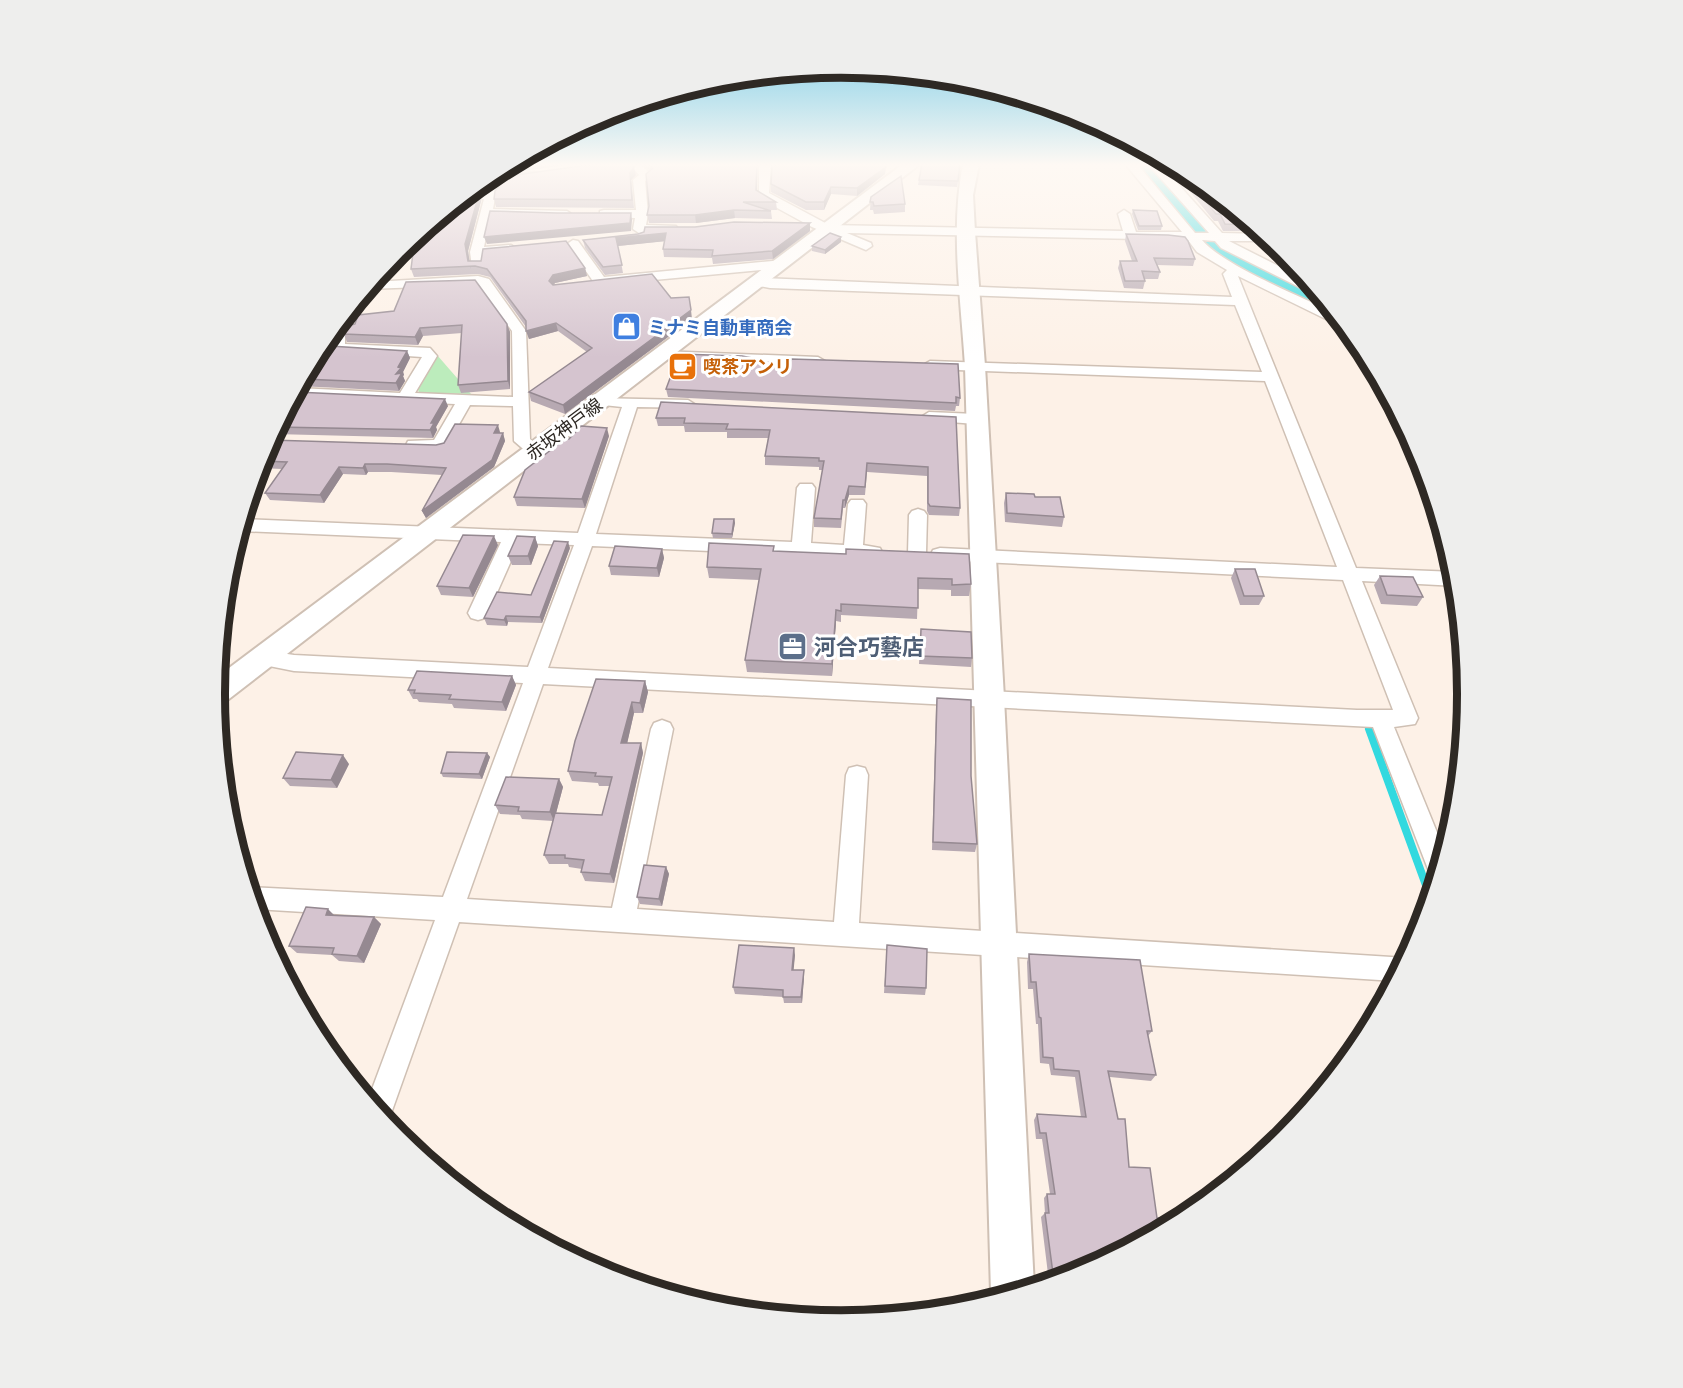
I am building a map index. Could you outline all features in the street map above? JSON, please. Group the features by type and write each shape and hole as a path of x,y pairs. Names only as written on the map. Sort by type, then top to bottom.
{"street":[{"path":"478,280 476,252 481,229"},
{"path":"628,237 639,236 639,229 685,229"},
{"name":"赤坂神戸線","path":"225,686 783,264 819,229"},
{"path":"828,229 866,246"},
{"path":"889,229 1255,238"},
{"path":"966,229 968,292 975,366 990,698 1013,1285"},
{"path":"1129,229 1131,236"},
{"path":"1184,229 1202,249 1237,271 1326,314"},
{"path":"1209,229 1216,237 1243,255 1299,282"},
{"path":"573,244 600,281"},
{"path":"476,252 519,248"},
{"path":"636,264 657,276"},
{"path":"580,285 600,281 783,264"},
{"path":"261,658 294,663 1381,720 1407,718 1230,274 1237,271"},
{"path":"380,285 478,280 484,282 519,331 522,441 535,450"},
{"path":"759,282 1241,301"},
{"path":"338,340 338,348 425,351 429,356 406,396"},
{"path":"660,355 835,361"},
{"path":"916,364 1271,377"},
{"path":"304,393 520,402"},
{"path":"394,444 439,446 465,400"},
{"path":"600,401 702,406"},
{"path":"381,1103 585,539 630,403"},
{"path":"916,416 976,419"},
{"path":"801,548 806,488"},
{"path":"853,551 857,504"},
{"path":"917,553 918,515"},
{"path":"249,525 917,553 1447,579"},
{"path":"478,614 513,536"},
{"path":"1381,720 1436,858"},
{"path":"622,920 662,729"},
{"path":"846,934 857,775"},
{"path":"260,897 1393,968"}],"green space":[{"path":"437,355 471,394 419,393 418,389"}],"building":[{"path":"438,229 469,229 465,244 468,261 481,261 483,249 566,241 585,268 553,275 549,281 553,285 652,274 671,298 689,297 691,310 563,405 529,392 592,348 556,323 526,331 526,321 487,269 475,266 411,269 413,251"},
{"path":"486,229 570,229 484,237"},
{"path":"645,229 802,229 772,251 712,256 713,250 663,249 666,233 616,238 622,265 603,267 583,240 644,232"},
{"path":"830,233 841,237 825,250 812,246"},
{"path":"1126,234 1185,237 1195,259 1154,258 1160,272 1142,271 1145,281 1125,281 1120,261 1137,261"},
{"path":"475,280 507,324 508,381 458,385 462,325 420,328 415,337 344,334 348,326 355,324 358,315 394,311 406,282"},
{"path":"333,346 407,351 398,367 401,368 396,374 402,373 396,383 312,379"},
{"path":"679,354 742,356 753,358 752,362 790,363 791,359 958,364 960,398 956,397 956,403 666,389"},
{"path":"305,392 445,399 431,423 434,423 430,430 287,427"},
{"path":"661,402 956,417 960,508 930,506 928,503 928,467 867,463 865,487 849,486 845,500 843,500 841,519 814,518 824,461 819,461 819,458 765,456 770,430 726,429 728,424 684,423 685,418 656,418"},
{"path":"455,424 498,425 494,433 503,433 492,460 422,511 446,468 387,464 365,464 363,468 339,467 320,495 265,493 287,462 271,461 280,440 436,445 444,443"},
{"path":"581,426 607,428 582,499 514,497 525,470 565,439 569,439"},
{"path":"1006,493 1034,494 1035,497 1060,497 1064,517 1007,513"},
{"path":"714,519 734,519 732,534 712,533"},
{"path":"463,535 494,536 469,588 437,586"},
{"path":"517,536 535,537 528,556 508,556"},
{"path":"554,541 568,542 540,617 506,616 504,620 484,618 497,592 531,595"},
{"path":"709,543 774,546 773,551 846,554 846,549 969,554 971,584 952,585 952,579 918,578 918,608 841,604 841,611 836,610 832,664 745,660 761,569 707,567"},
{"path":"615,546 662,549 657,568 609,566"},
{"path":"1235,569 1255,569 1264,596 1244,596"},
{"path":"1380,576 1413,577 1423,597 1387,595"},
{"path":"921,629 971,632 972,658 920,656"},
{"path":"417,671 512,676 502,702 449,699 451,695 414,693 415,690 408,690"},
{"path":"596,679 645,681 640,703 632,702 621,743 641,743 610,874 581,872 584,860 565,858 565,855 544,855 555,813 602,815 612,777 595,776 596,773 568,771 575,741"},
{"path":"937,698 971,700 971,776 977,844 933,842"},
{"path":"296,752 343,755 331,780 283,778"},
{"path":"447,752 487,753 479,774 441,773"},
{"path":"506,777 559,779 550,812 518,811 519,807 495,805"},
{"path":"644,865 666,867 659,899 637,897"},
{"path":"306,907 328,909 326,915 374,917 357,956 332,954 334,948 289,946"},
{"path":"739,945 794,948 792,970 804,970 801,997 783,997 783,990 733,987"},
{"path":"887,945 927,949 926,988 885,986"},
{"path":"1029,954 1140,960 1152,1031 1147,1031 1156,1075 1108,1071 1118,1119 1125,1119 1129,1167 1150,1168 1157,1218 1164,1218 1114,1246 1053,1272 1045,1213 1049,1213 1047,1194 1055,1194 1046,1133 1040,1133 1037,1114 1086,1117 1079,1071 1054,1069 1053,1058 1043,1057 1036,982 1031,982"}],"waterway":[{"path":"1197,229 1210,245 1249,268 1314,299"},
{"path":"1369,729 1427,887"}],"place":[{"name":"ミナミ自動車商会","path":"627,327"},
{"name":"喫茶アンリ","path":"682,366"},
{"name":"河合巧藝店","path":"793,647"}]}
